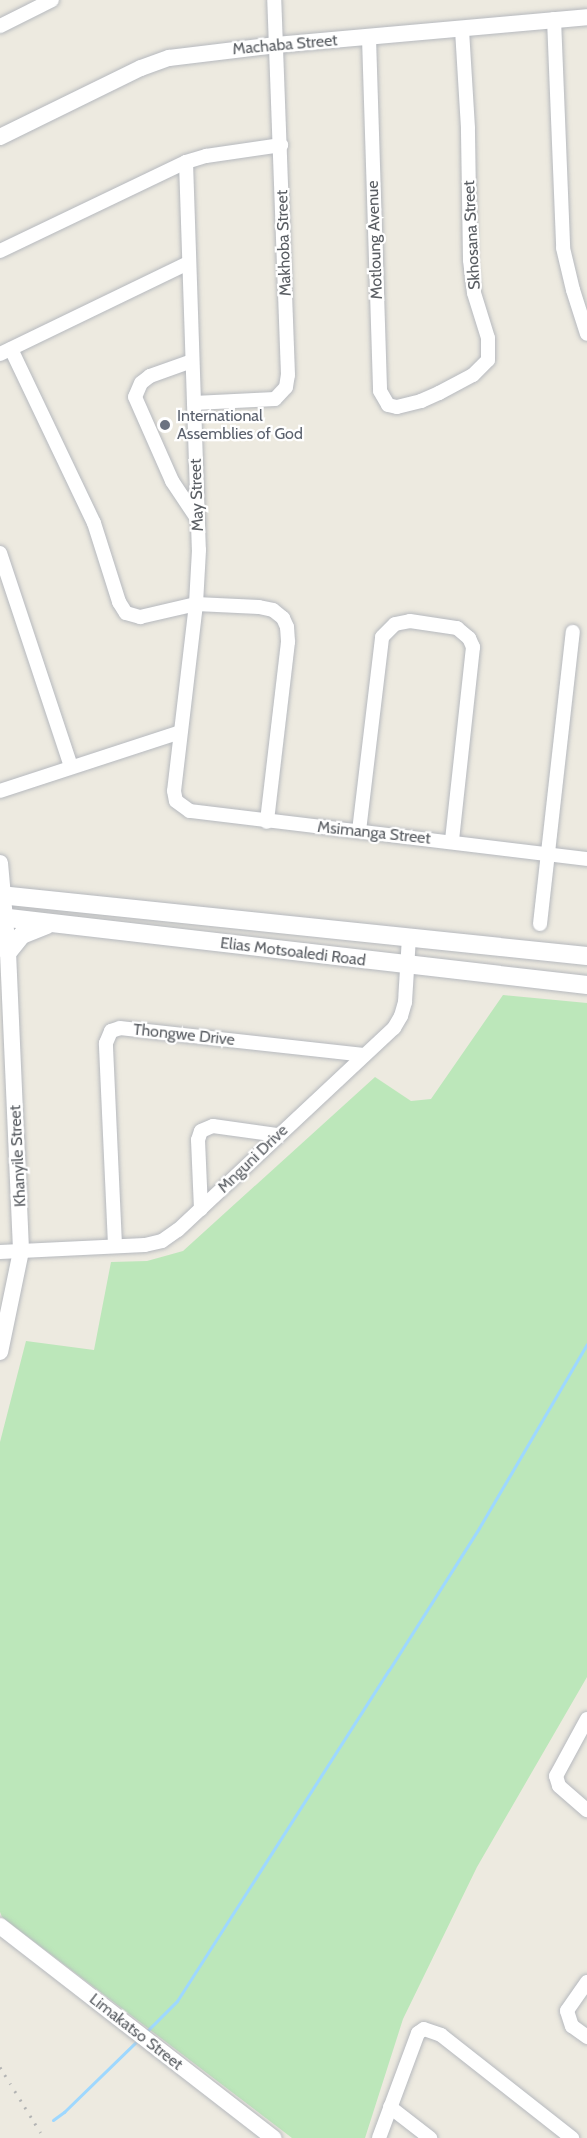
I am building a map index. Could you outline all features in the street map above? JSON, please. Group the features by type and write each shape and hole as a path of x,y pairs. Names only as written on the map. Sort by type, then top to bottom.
{"main road":[{"name":"Elias Motsoaledi Road","path":"2,895 587,956"},
{"name":"Elias Motsoaledi Road","path":"2,917 587,985"},
{"path":"8,952 22,935 52,924"}],"street":[{"path":"0,26 52,0"},
{"name":"Makhoba Street","path":"194,403 275,399 286,387 288,375 281,145 274,0"},
{"name":"Machaba Street","path":"0,137 157,62 213,52 276,45 587,16"},
{"path":"554,19 563,248 587,334"},
{"name":"Skhosana Street","path":"421,401 481,369 488,360 489,350 472,278 462,29"},
{"name":"Motloung Avenue","path":"369,38 380,391 388,405 397,408 421,401"},
{"path":"0,252 186,162 206,156 281,145"},
{"name":"May Street","path":"174,791 196,604 198,521 186,162"},
{"path":"188,263 6,351 94,523 122,608 135,618 196,604 273,610 283,618 287,627 267,822"},
{"path":"192,361 150,376 141,383 135,397 172,481 198,521"},
{"path":"0,553 71,767"},
{"path":"359,831 382,637 396,624 410,621 456,628 469,638 473,647 452,841"},
{"path":"540,924 573,632"},
{"path":"0,791 180,732"},
{"name":"Msimanga Street","path":"174,791 176,801 190,812 452,841 587,859"},
{"name":"Khanyile Street","path":"0,863 2,917 8,952 21,1251 1,1346"},
{"name":"Mnguni Drive","path":"0,1252 144,1245 162,1241 201,1209 394,1028 401,1016 408,966 409,937"},
{"name":"Thongwe Drive","path":"115,1245 106,1043 111,1031 120,1028 364,1055"},
{"path":"201,1209 198,1140 201,1131 213,1126 278,1135"},
{"path":"587,1719 557,1771 559,1786 587,1810"},
{"name":"Limakatso Street","path":"0,1926 273,2138"},
{"path":"587,1982 567,2011 572,2026 587,2037"},
{"path":"379,2138 418,2033 424,2029 441,2035 572,2138"},
{"path":"390,2107 430,2138"}],"green space":[{"path":"503,995 587,1003 587,1677 477,1867 403,2019 365,2138 292,2138 2,1917 0,1912 0,1442 26,1341 94,1350 111,1262 147,1261 183,1251 375,1077 411,1101 431,1099"}],"waterway":[{"path":"145,2033 177,2001 479,1528 587,1344"},
{"path":"53,2120 138,2040"}],"railway":[{"path":"0,2067 44,2138"}],"place":[{"name":"International Assemblies of God","path":"165,425"}]}
